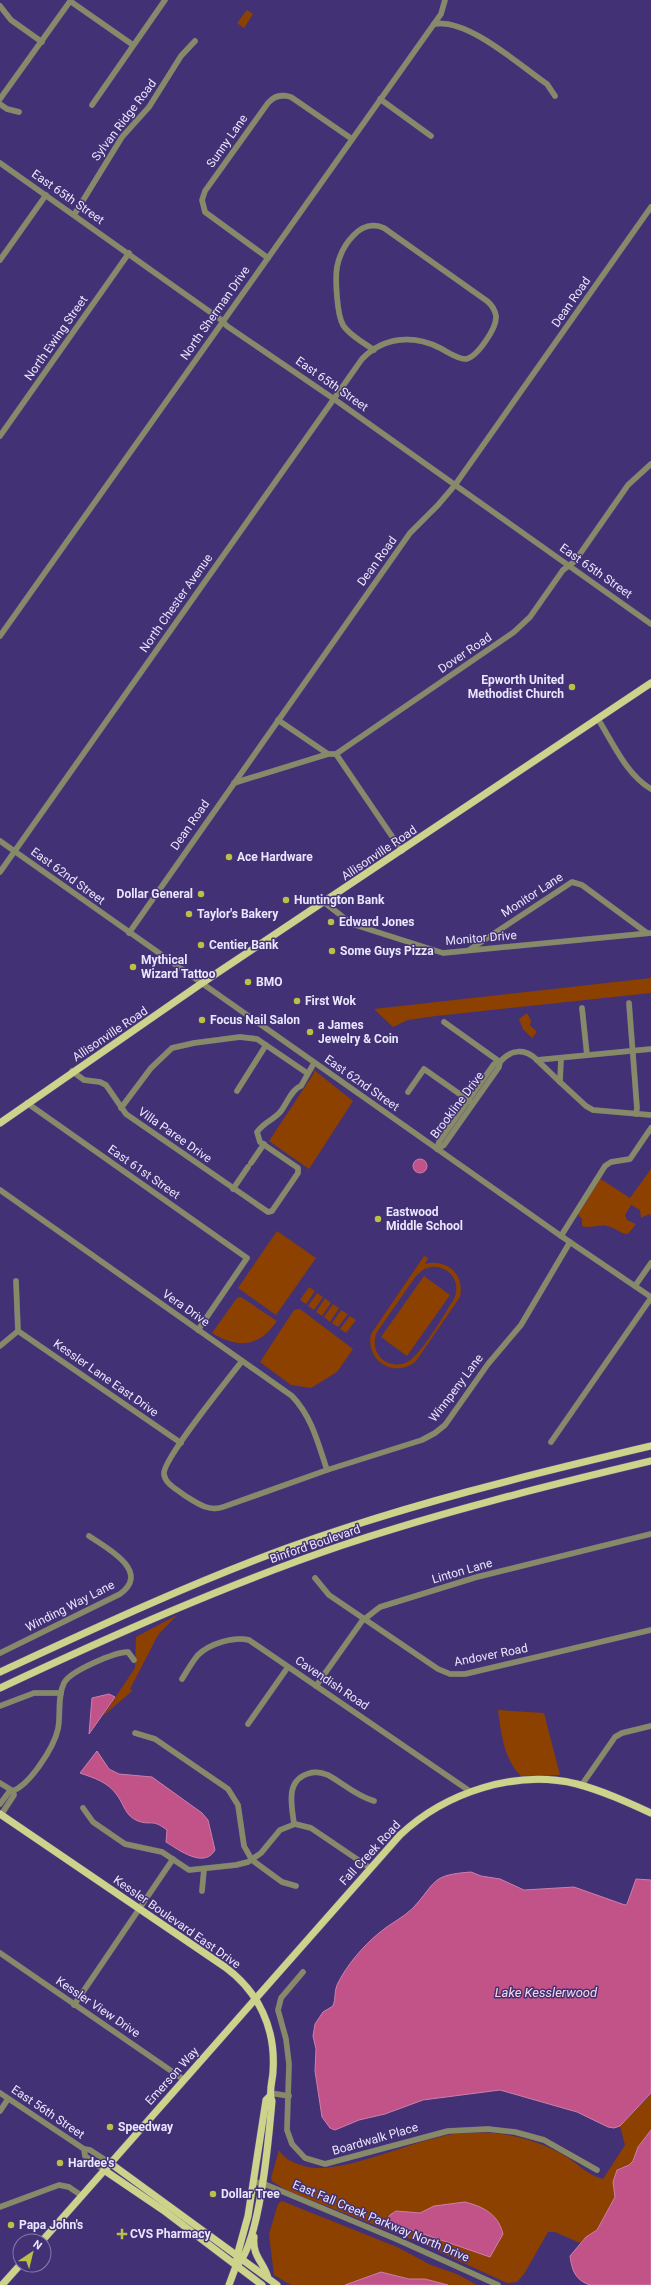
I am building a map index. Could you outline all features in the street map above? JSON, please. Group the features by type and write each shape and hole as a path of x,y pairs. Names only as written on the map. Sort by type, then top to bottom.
{"main road":[{"name":"Allisonville Road","path":"0,1123 202,983 325,903 651,683"},
{"name":"Binford Boulevard","path":"0,1672 144,1605 302,1543 384,1516 480,1488 651,1446"},
{"name":"Binford Boulevard","path":"0,1688 173,1609 335,1548 483,1502 651,1461"},
{"name":"Fall Creek Road","path":"256,1998 400,1835 417,1821 448,1802 471,1792 496,1785 528,1781 551,1781 582,1786 612,1795 651,1813"},
{"name":"Kessler Boulevard East Drive","path":"1,1814 226,1967 244,1982 256,1998 265,2016 272,2048 273,2066 270,2095 272,2101 262,2184 253,2231 236,2266"},
{"name":"Emerson Way","path":"49,2233 183,2079 256,1998"},
{"name":"Kessler Boulevard East Drive","path":"240,2258 266,2100 270,2095"},
{"name":"East 56th Street","path":"110,2163 167,2203 277,2285"},
{"name":"East 56th Street","path":"104,2170 157,2206 262,2285"},
{"path":"253,2231 255,2253 268,2279"},
{"path":"229,2285 236,2266"},
{"path":"2,2285 13,2273"}],"street":[{"path":"92,105 165,0"},
{"name":"North Sherman Drive","path":"0,636 434,24 443,11 445,0"},
{"path":"0,99 71,1 133,46"},
{"path":"0,6 11,20 42,42"},
{"path":"434,24 453,24 473,32 547,84 555,96"},
{"name":"Sylvan Ridge Road","path":"74,215 122,137 149,107 181,56 194,41"},
{"name":"Sunny Lane","path":"268,258 205,212 202,205 203,196 214,178 268,103 278,96 291,97 352,139"},
{"path":"380,99 431,136"},
{"path":"0,104 8,109 18,112"},
{"name":"East 65th Street","path":"0,163 651,624"},
{"path":"0,260 46,195"},
{"name":"Dean Road","path":"128,933 412,531 438,505 455,485 651,207"},
{"name":"North Chester Avenue","path":"0,872 362,359 374,350 390,342 411,339 429,343 459,358 470,358 476,353 494,327 496,317 493,307 384,228 370,225 358,230 344,249 338,265 336,280 342,324 348,331 374,350"},
{"name":"North Ewing Street","path":"0,436 129,253"},
{"name":"Dover Road","path":"336,754 517,630 530,617 563,570 575,561 628,485 651,464"},
{"path":"598,719 631,772 641,783 651,789"},
{"path":"278,720 328,754"},
{"path":"233,783 328,754 336,754 402,851"},
{"name":"East 62nd Street","path":"0,841 128,933 202,983 651,1298"},
{"name":"Monitor Lane","path":"467,951 572,882 582,885 649,933"},
{"name":"Monitor Drive","path":"325,903 344,919 357,926 432,951 448,953 649,933"},
{"path":"629,1003 637,1108 636,1114"},
{"path":"582,1008 587,1055"},
{"path":"444,1022 500,1062"},
{"path":"121,1108 151,1068 172,1048 231,1038 257,1039 307,1073"},
{"path":"237,1091 266,1045"},
{"path":"537,1060 651,1049"},
{"name":"Brookline Drive","path":"437,1149 444,1145 471,1102 499,1067 500,1062 510,1053 520,1051 530,1054 586,1106 593,1110 651,1115"},
{"path":"560,1058 560,1082"},
{"path":"233,1189 264,1144 260,1142 257,1132 264,1122 275,1118 281,1112 297,1088 302,1086 307,1073 314,1062"},
{"path":"408,1092 424,1069 471,1102"},
{"name":"Villa Paree Drive","path":"72,1072 84,1080 104,1084 126,1114 265,1211 272,1211 298,1173 298,1168 264,1144"},
{"name":"East 61st Street","path":"28,1103 247,1258 198,1330"},
{"path":"561,1236 605,1166 611,1162 630,1159 651,1128"},
{"name":"Vera Drive","path":"0,1190 282,1388 299,1404 312,1426 328,1470"},
{"name":"Winnpeny Lane","path":"180,1443 166,1463 164,1473 169,1484 199,1504 215,1509 328,1470 422,1440 440,1429 491,1360 525,1320 570,1242"},
{"path":"634,1286 651,1263"},
{"path":"0,1346 18,1330 16,1281"},
{"path":"551,1442 651,1298"},
{"name":"Kessler Lane East Drive","path":"18,1330 180,1443"},
{"path":"180,1443 242,1361"},
{"name":"Linton Lane","path":"316,1686 364,1618 382,1606 477,1577 651,1534"},
{"name":"Winding Way Lane","path":"0,1653 120,1594 126,1588 130,1578 128,1565 122,1559 89,1536"},
{"name":"Andover Road","path":"316,1578 329,1595 438,1669 458,1675 651,1630"},
{"name":"Cavendish Road","path":"182,1679 203,1651 234,1638 250,1641 471,1792"},
{"path":"0,1804 8,1792 13,1791 36,1770 53,1744 58,1728 61,1693 64,1683 70,1675 120,1652 128,1652 134,1660"},
{"path":"248,1724 288,1667"},
{"path":"0,1706 34,1693 61,1693"},
{"path":"582,1786 615,1737 622,1733 651,1726"},
{"path":"135,1733 155,1739 231,1792 238,1805 244,1846 252,1860 282,1882 296,1886"},
{"path":"294,1824 291,1798 292,1789 299,1779 310,1773 326,1774 354,1793 374,1800"},
{"path":"0,1783 13,1791"},
{"path":"1,1814 14,1795 13,1791"},
{"path":"83,1808 93,1822 125,1844 158,1850 189,1870 204,1870 236,1865 252,1860 280,1830 294,1824 311,1828 370,1868"},
{"path":"74,2005 173,1859"},
{"path":"202,1891 204,1870"},
{"name":"Kessler View Drive","path":"0,1954 183,2079"},
{"name":"Boardwalk Place","path":"303,1972 282,1996 278,2006 289,2055 286,2122 288,2137 298,2152 305,2158 319,2163 330,2163 435,2134 476,2128 510,2131 544,2140 597,2170"},
{"name":"East 56th Street","path":"0,2093 84,2149 90,2150 110,2163"},
{"path":"270,2095 288,2096"},
{"path":"0,2111 8,2099"},
{"name":"East 56th Street","path":"84,2149 85,2156 104,2170"},
{"name":"East Fall Creek Parkway North Drive","path":"253,2182 262,2184 403,2242 498,2285"},
{"path":"0,2207 59,2185 67,2186 82,2196"}],"shaded area":[{"path":"247,10 253,14 244,28 237,23"},
{"path":"651,978 651,993 436,1016 408,1020 393,1027 374,1009"},
{"path":"527,1013 531,1020 530,1025 537,1032 532,1038 523,1029 519,1019"},
{"path":"314,1070 353,1101 309,1169 269,1141 314,1073"},
{"path":"651,1169 651,1216 649,1214 641,1218 640,1210 631,1205 625,1215 627,1220 636,1224 628,1234 622,1233 607,1226 582,1226 582,1219 574,1210 596,1176 630,1198"},
{"path":"277,1231 316,1258 276,1315 238,1288"},
{"path":"424,1256 428,1258 425,1264 440,1263 447,1266 457,1275 460,1281 460,1297 416,1361 408,1366 399,1368 383,1364 377,1359 373,1352 370,1344 371,1334","holes":["437,1267 448,1272 455,1281 456,1293 454,1299 433,1332 414,1357 406,1363 398,1365 391,1364 381,1358 376,1349 375,1339 377,1332 416,1276 424,1269"]},
{"path":"424,1276 450,1295 407,1356 381,1337"},
{"path":"309,1287 315,1291 306,1304 300,1300"},
{"path":"317,1293 323,1297 314,1310 308,1306"},
{"path":"241,1297 277,1321 263,1336 248,1343 231,1342 212,1333 237,1298"},
{"path":"325,1298 331,1303 322,1316 316,1312"},
{"path":"333,1304 339,1308 330,1322 324,1317"},
{"path":"300,1309 353,1349 337,1372 311,1388 291,1385 260,1362 294,1310"},
{"path":"341,1310 348,1314 338,1327 332,1323"},
{"path":"350,1316 356,1320 346,1333 340,1329"},
{"path":"177,1615 158,1635 130,1689 132,1691 103,1716 135,1668 136,1637"},
{"path":"498,1710 544,1713 560,1775 521,1776 515,1770 504,1746"},
{"path":"651,2094 651,2130 638,2147 633,2161 629,2165 619,2168 613,2186 615,2197 597,2230 580,2243 555,2232 548,2232 524,2274 517,2282 507,2283 418,2242 288,2191 273,2182 271,2178 279,2150 286,2158 297,2164 321,2168 368,2159 417,2143 448,2135 477,2132 521,2138 549,2147 567,2157 592,2175 603,2179 625,2145 620,2126"},
{"path":"282,2201 397,2247 431,2265 457,2274 477,2285 448,2285 425,2279 409,2279 381,2272 345,2285 291,2285 274,2275 269,2234 278,2204"}],"water":[{"path":"417,1159 423,1159 427,1163 427,1169 423,1173 417,1173 413,1169 413,1163"},
{"path":"109,1694 115,1697 89,1734 92,1698"},
{"path":"97,1751 109,1769 119,1774 152,1777 202,1813 208,1820 215,1850 205,1858 191,1856 166,1842 167,1830 162,1826 154,1823 138,1821 130,1816 117,1795 109,1787 100,1781 80,1773"},
{"name":"Lake Kesslerwood","path":"471,1872 481,1876 500,1879 524,1890 574,1887 625,1905 627,1904 636,1879 651,1880 651,2093 620,2126 614,2128 608,2127 577,2112 500,2090 423,2100 385,2114 359,2120 335,2130 330,2128 322,2117 315,2071 316,2049 313,2036 315,2024 323,2012 333,2006 336,1988 341,1978 355,1957 367,1944 383,1930 409,1912 436,1881 448,1875"},
{"path":"651,2130 651,2285 590,2285 585,2283 575,2274 570,2256 586,2237 597,2230 615,2197 613,2182 617,2170 629,2165 633,2161 638,2147"},
{"path":"465,2202 478,2206 489,2212 498,2221 501,2227 503,2234 490,2257 386,2221 390,2215 396,2211 420,2213 434,2206"},
{"path":"381,2272 409,2279 425,2279 448,2285 345,2285"}],"place":[{"name":"Epworth United Methodist Church","path":"572,687"},
{"name":"Ace Hardware","path":"229,857"},
{"name":"Dollar General","path":"201,894"},
{"name":"Huntington Bank","path":"286,900"},
{"name":"Taylor's Bakery","path":"189,914"},
{"name":"Edward Jones","path":"331,922"},
{"name":"Centier Bank","path":"201,945"},
{"name":"Some Guys Pizza","path":"332,951"},
{"name":"Mythical Wizard Tattoo","path":"133,967"},
{"name":"BMO","path":"248,982"},
{"name":"First Wok","path":"297,1001"},
{"name":"Focus Nail Salon","path":"202,1020"},
{"name":"a James Jewelry & Coin","path":"310,1032"},
{"name":"Eastwood Middle School","path":"378,1219"},
{"name":"Speedway","path":"110,2127"},
{"name":"Hardee's","path":"60,2163"},
{"name":"Dollar Tree","path":"213,2194"},
{"name":"Papa John's","path":"11,2225"},
{"name":"CVS Pharmacy","path":"122,2234"}]}
